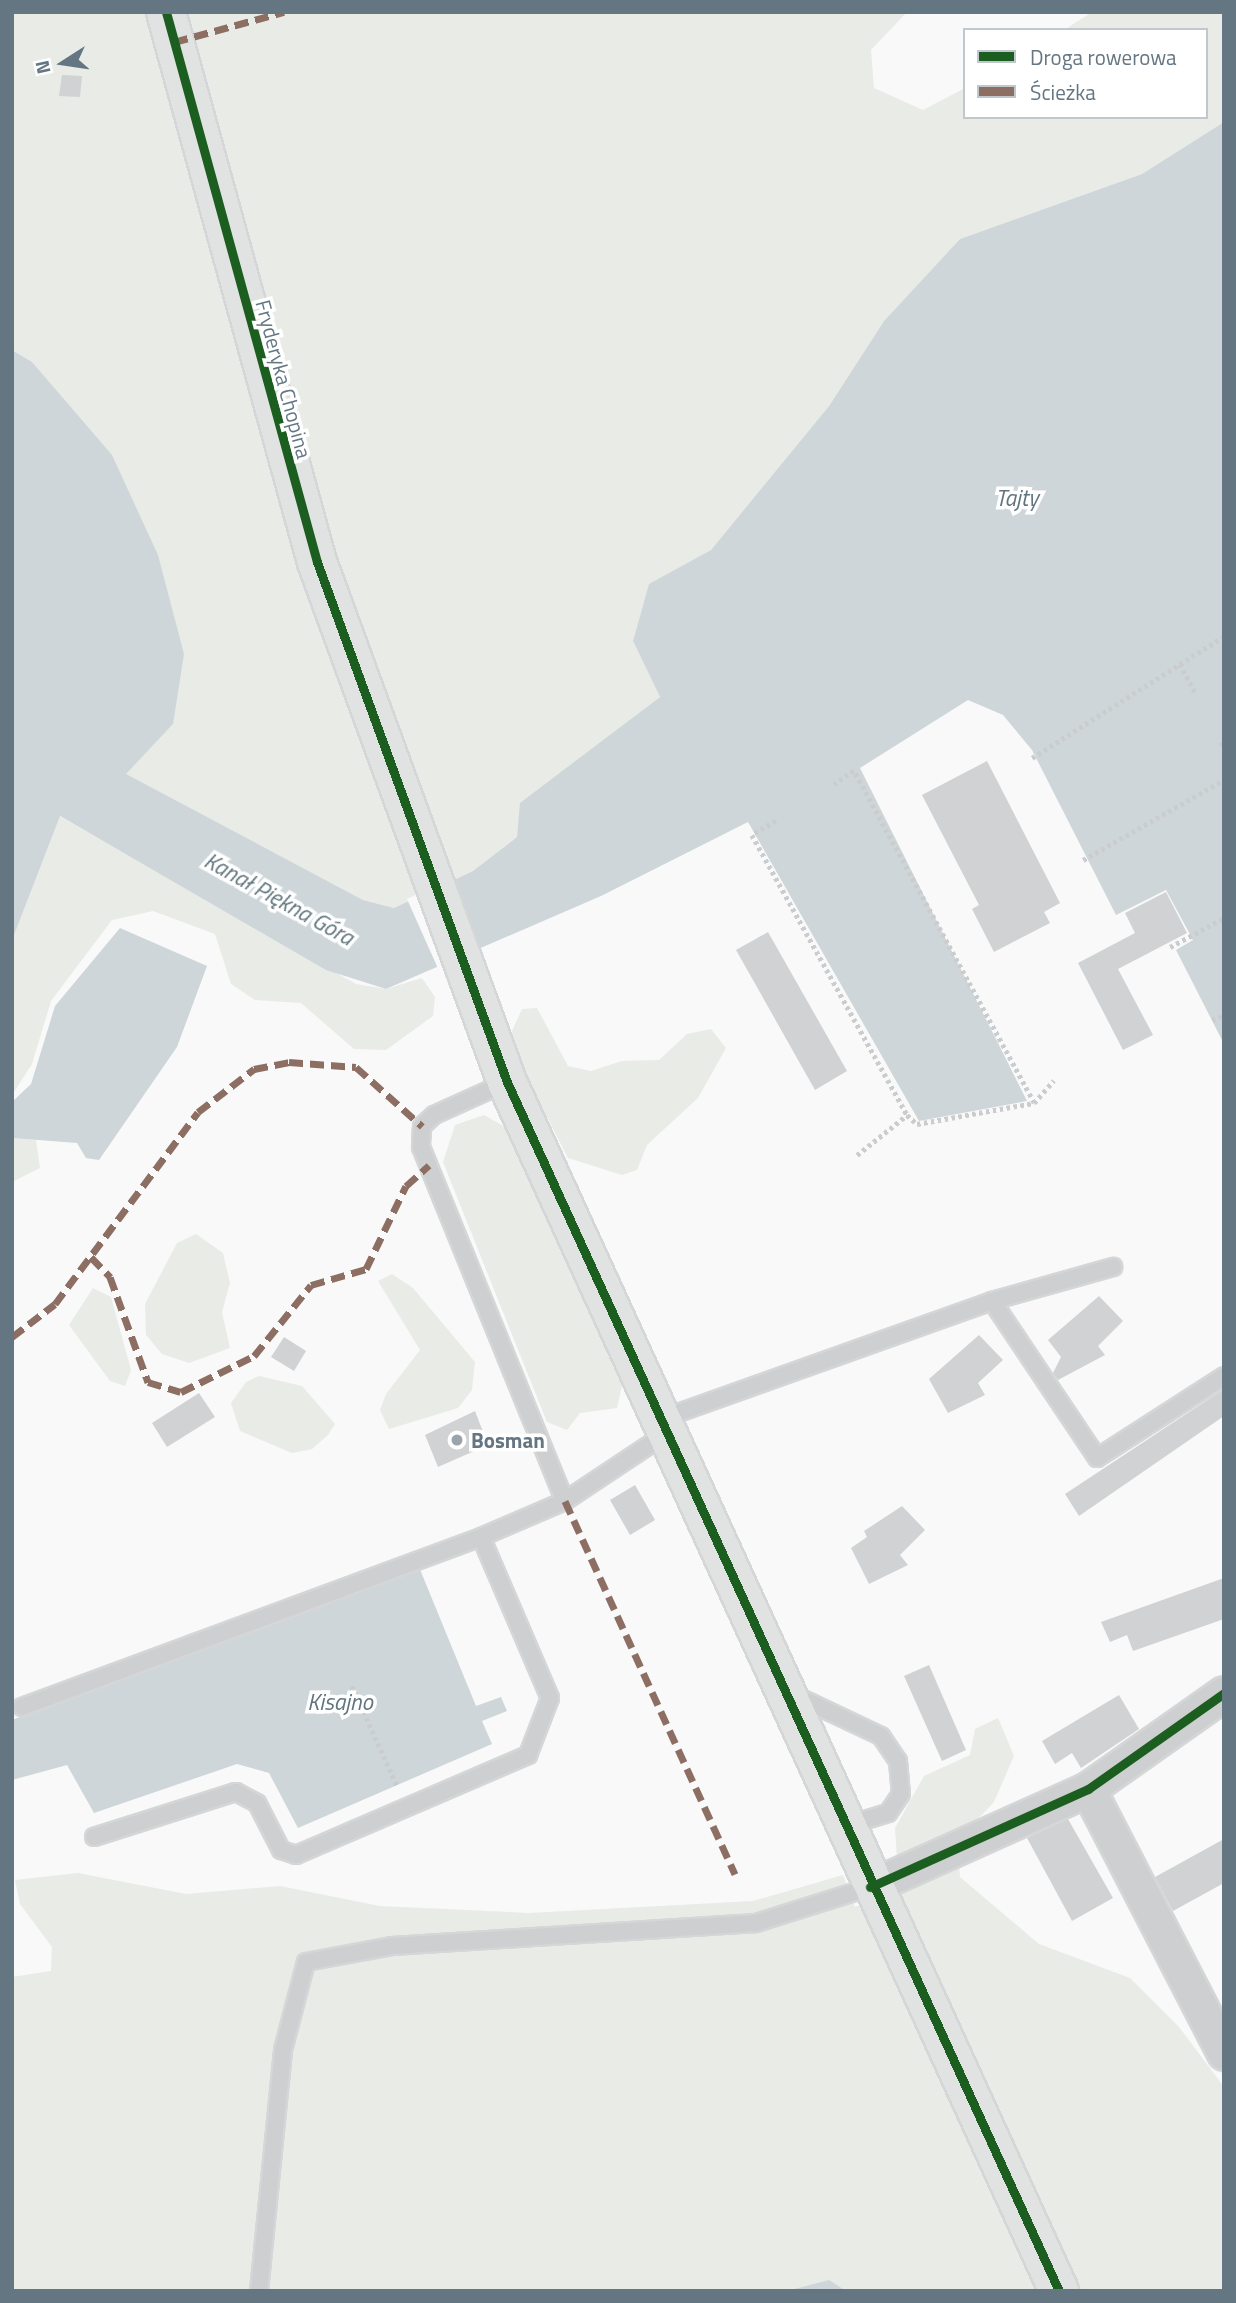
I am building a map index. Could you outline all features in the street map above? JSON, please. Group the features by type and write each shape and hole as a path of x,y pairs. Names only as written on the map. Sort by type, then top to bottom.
{"main road":[{"name":"Fryderyka Chopina","path":"166,12 317,562 420,856 467,981 507,1082 661,1427 870,1887 1059,2291"}],"street":[{"path":"870,1887 1088,1789 1224,1693"},
{"path":"1088,1789 1224,2053"}],"lane":[{"path":"507,1082 434,1115 422,1126 421,1147 565,1501"},
{"path":"22,1707 481,1537 565,1501 661,1427 992,1301 1113,1267"},
{"path":"992,1301 1097,1458 1224,1376"},
{"path":"94,1838 236,1792 257,1803 281,1850 296,1855 528,1755 550,1698 481,1537"},
{"path":"781,1689 881,1736 898,1761 901,1794 888,1813 843,1826"},
{"path":"259,2291 284,2050 306,1962 392,1946 756,1923 870,1887"}],"path":[{"path":"1032,758 1224,636"},
{"path":"1180,664 1195,692"},
{"path":"834,785 854,771 1034,1103"},
{"path":"1083,860 1224,780"},
{"path":"776,821 752,835 907,1115 917,1124 1034,1103 1054,1080"},
{"path":"1170,947 1224,918"},
{"path":"1212,1020 1224,1014"},
{"path":"857,1155 907,1115"},
{"path":"352,1686 397,1785"}],"shaded area":[{"path":"12,12 907,12 871,50 874,88 923,110 963,89 963,119 1208,119 1208,28 1067,28 1092,12 1224,12 1224,122 1142,174 960,239 884,321 829,406 711,550 649,585 633,641 660,697 521,803 517,837 473,871 394,908 363,900 125,774 173,724 33,363 12,350"},
{"path":"59,816 356,984 386,989 422,978 435,997 433,1016 386,1050 354,1049 301,1003 255,1000 231,984 215,934 153,911 112,920 51,1001 32,1064 12,1095 12,858"},
{"path":"537,1008 568,1066 591,1071 622,1061 659,1060 687,1034 711,1029 726,1048 698,1098 647,1145 637,1170 622,1175 568,1158 520,1064 512,1031 522,1009"},
{"path":"484,1115 505,1127 622,1386 617,1408 580,1413 567,1430 547,1422 443,1162 455,1125"},
{"path":"12,1138 36,1140 40,1168 12,1182"},
{"path":"196,1234 223,1253 230,1283 222,1312 230,1348 189,1363 162,1354 146,1335 145,1304 177,1243"},
{"path":"392,1274 413,1288 475,1362 472,1390 458,1408 389,1429 380,1410 386,1394 420,1350 378,1281"},
{"path":"93,1288 111,1297 131,1370 125,1386 110,1381 69,1325"},
{"path":"259,1376 302,1386 335,1424 328,1435 312,1449 292,1453 240,1431 231,1403 246,1382"},
{"path":"998,1718 1014,1756 994,1802 957,1841 960,1877 1039,1944 1130,1978 1179,2027 1224,2087 1224,2291 12,2291 12,1977 51,1971 52,1947 20,1904 15,1880 78,1873 186,1894 280,1886 380,1906 529,1913 753,1901 843,1875 855,1907 899,1888 895,1828 924,1776 970,1755 975,1729"}],"water":[{"name":"Tajty","path":"1224,122 1224,1044 1176,950 1193,940 1166,890 1116,915 1032,750 1003,715 968,700 860,768 1027,1101 919,1121 748,822 601,896 386,989 326,970 60,816 12,940 12,350 32,362 112,455 158,555 184,654 173,724 126,774 363,900 394,908 473,871 517,837 520,803 660,697 633,641 649,584 711,550 829,406 884,321 960,239 1142,174"},
{"path":"120,928 207,966 177,1047 99,1160 86,1158 77,1143 12,1138 12,1102 31,1084 55,1006"},
{"name":"Kisajno","path":"419,1567 476,1706 501,1697 507,1711 482,1721 492,1744 298,1828 269,1773 237,1764 94,1813 67,1765 12,1780 12,1720"},
{"path":"829,2280 846,2291 787,2291"}],"pier":[{"path":"440,883 474,958 440,973 407,899"}],"building":[{"path":"62,75 82,76 80,97 59,96"},
{"path":"987,761 1060,903 1044,912 1050,923 994,952 972,909 979,905 922,795"},
{"path":"1166,892 1187,933 1118,969 1153,1035 1123,1050 1078,963 1135,933 1125,913"},
{"path":"768,932 847,1071 815,1090 736,950"},
{"path":"1099,1296 1123,1321 1098,1346 1105,1355 1058,1380 1053,1373 1061,1357 1048,1340"},
{"path":"979,1335 1003,1360 978,1383 985,1395 948,1413 929,1379"},
{"path":"284,1337 306,1351 294,1371 271,1357"},
{"path":"1224,1389 1224,1416 1079,1516 1065,1494"},
{"path":"199,1393 215,1417 167,1447 152,1423"},
{"name":"Bosman","path":"475,1411 488,1445 438,1467 425,1435"},
{"path":"635,1485 655,1520 630,1535 610,1500"},
{"path":"902,1506 925,1530 900,1555 908,1565 869,1584 851,1548 867,1537 864,1531"},
{"path":"1224,1578 1224,1619 1133,1651 1127,1635 1110,1642 1101,1622"},
{"path":"929,1665 966,1750 942,1761 904,1676"},
{"path":"1119,1695 1139,1729 1081,1768 1072,1753 1055,1764 1042,1741"},
{"path":"1068,1819 1113,1898 1072,1921 1027,1838"},
{"path":"1224,1839 1224,1883 1173,1911 1155,1877"}],"marked path":[{"path":"174,42 284,12"},
{"path":"12,1337 55,1304 198,1112 254,1069 289,1062 356,1067 422,1126"},
{"path":"91,1257 110,1277 148,1382 181,1392 254,1356 311,1285 366,1269 406,1186 429,1165"},
{"path":"565,1501 735,1874"}],"cycle path":[{"path":"166,12 317,562 507,1082 1059,2291"},
{"path":"870,1887 1088,1789 1224,1693"}],"place":[{"name":"Bosman","path":"457,1440"}],"water label":[{"name":"Kanał Piękna Góra","path":"279,899"}]}
